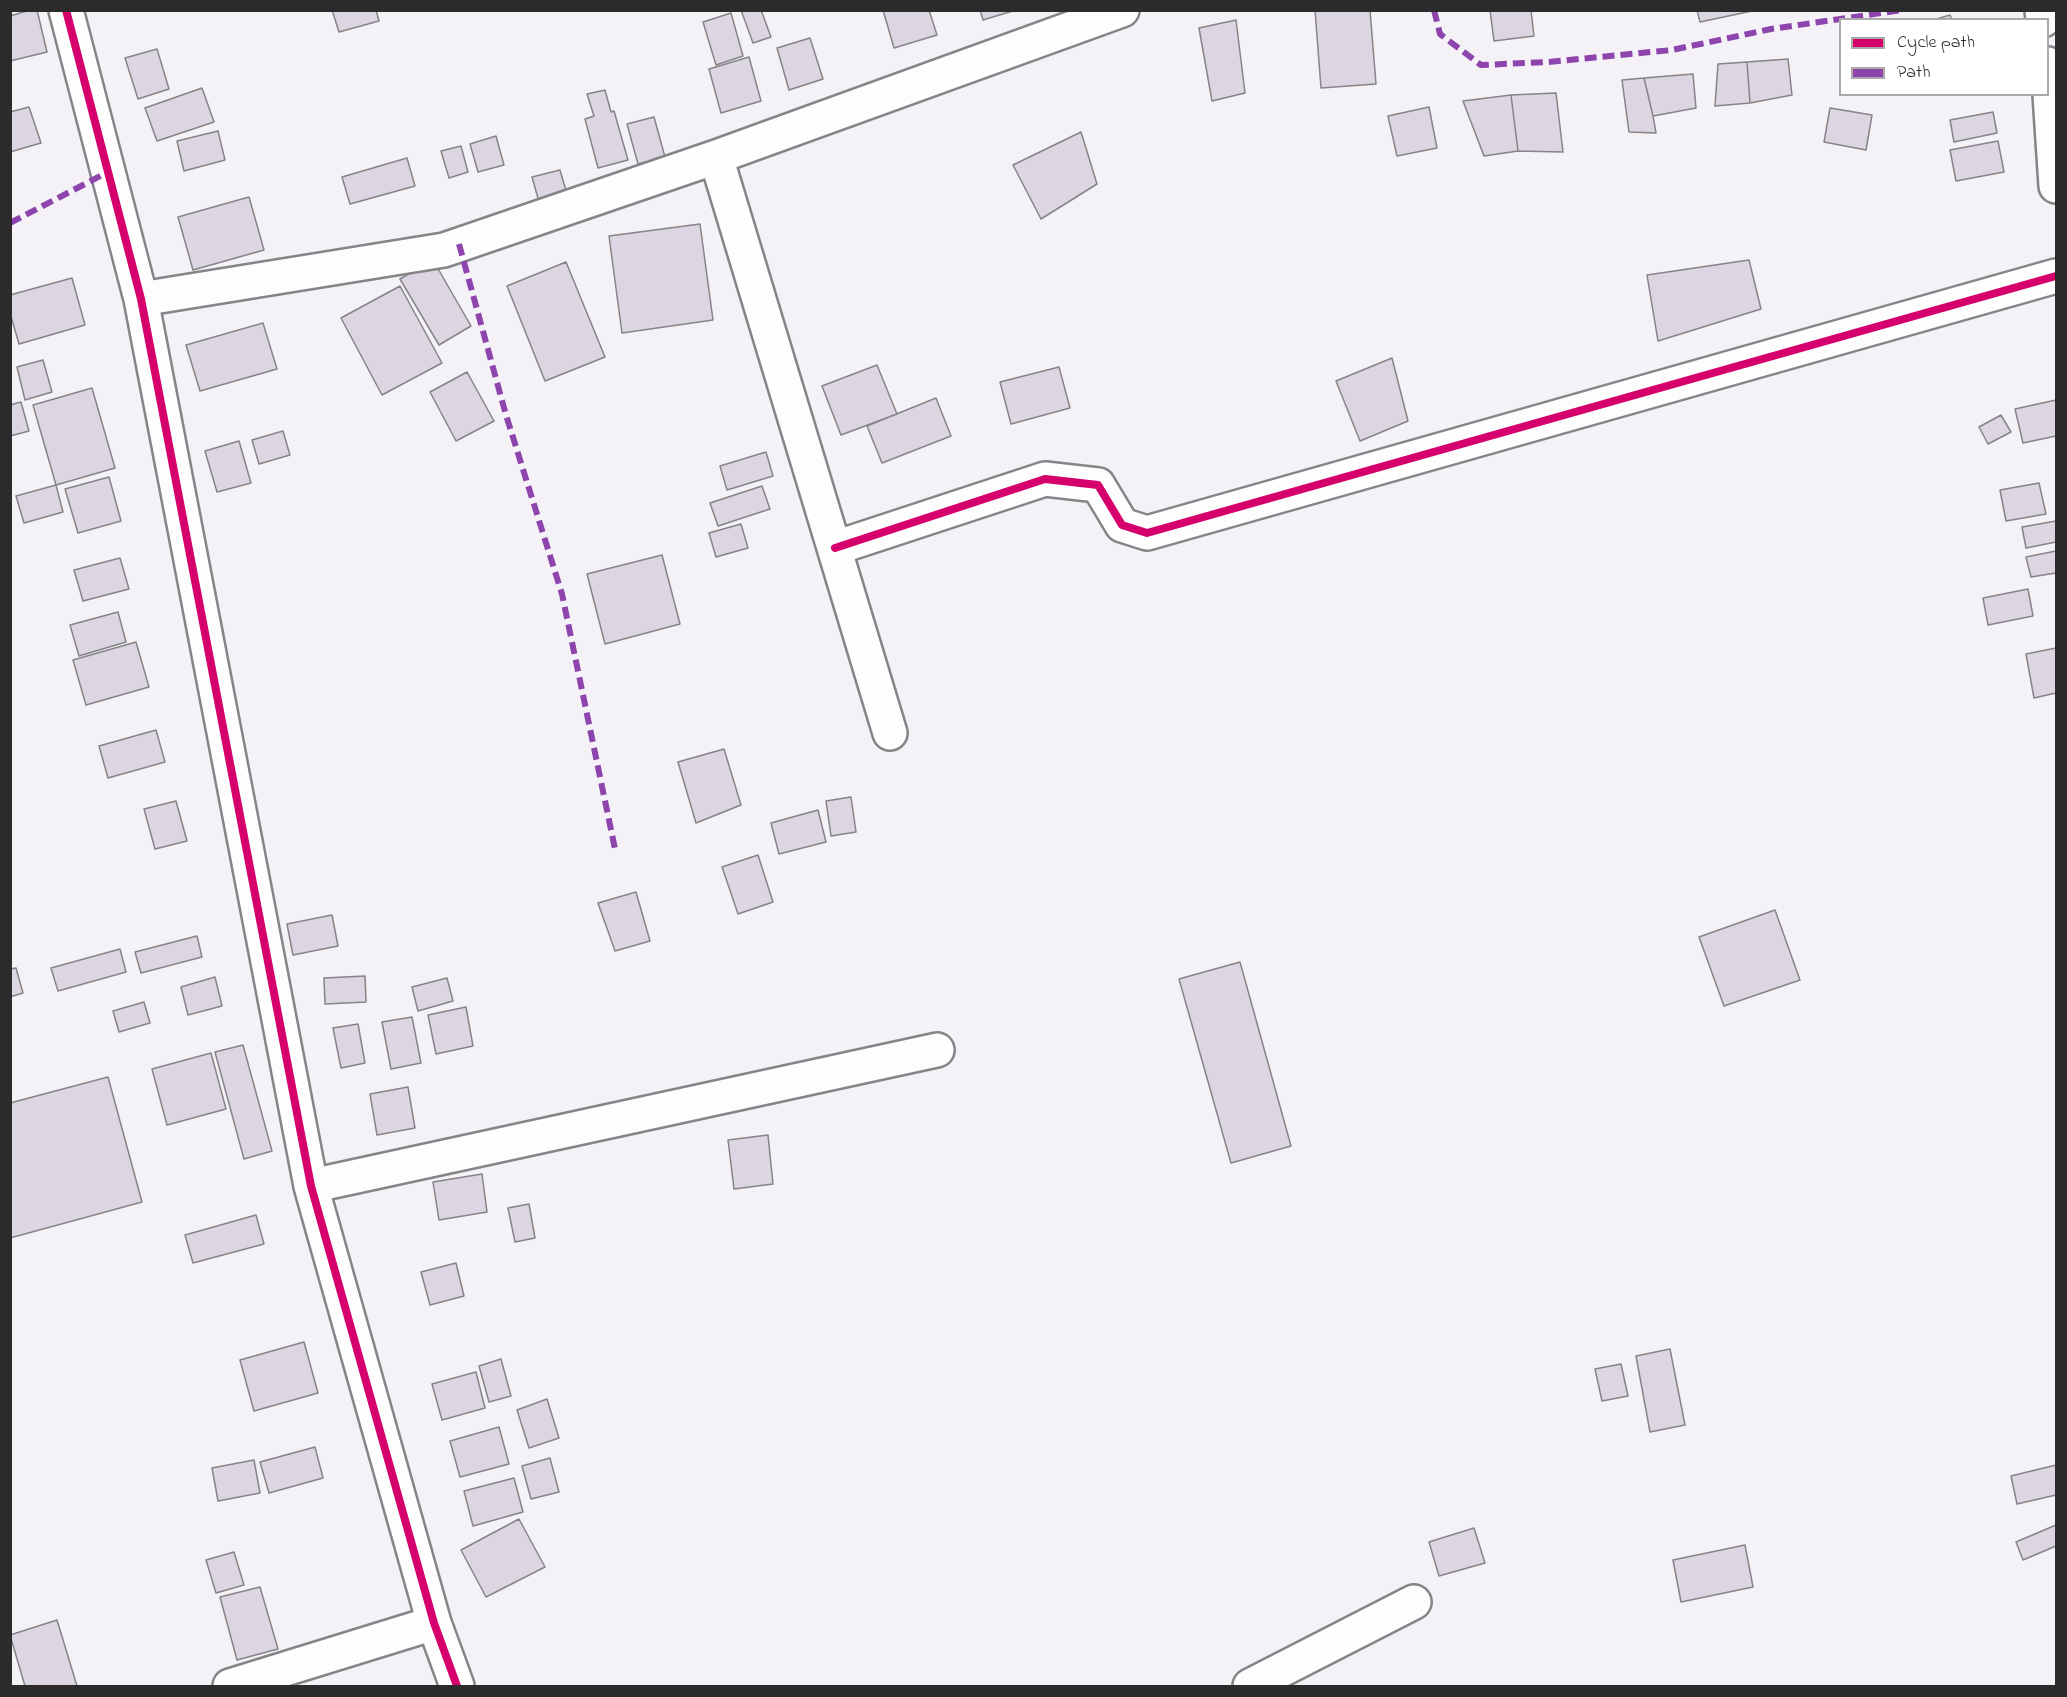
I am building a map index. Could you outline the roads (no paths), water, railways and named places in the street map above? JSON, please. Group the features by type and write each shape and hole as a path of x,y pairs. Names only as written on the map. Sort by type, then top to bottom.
{"street":[{"path":"66,10 141,299 311,1186 434,1623 457,1686"},
{"path":"141,299 444,249 716,157 1122,10"},
{"path":"2049,79 2056,186"},
{"path":"716,157 890,733"},
{"path":"835,548 1045,479 1098,485 1122,525 1147,533 2056,276"},
{"path":"311,1186 938,1050"},
{"path":"1250,1686 1414,1602"},
{"path":"230,1686 434,1623"}]}
